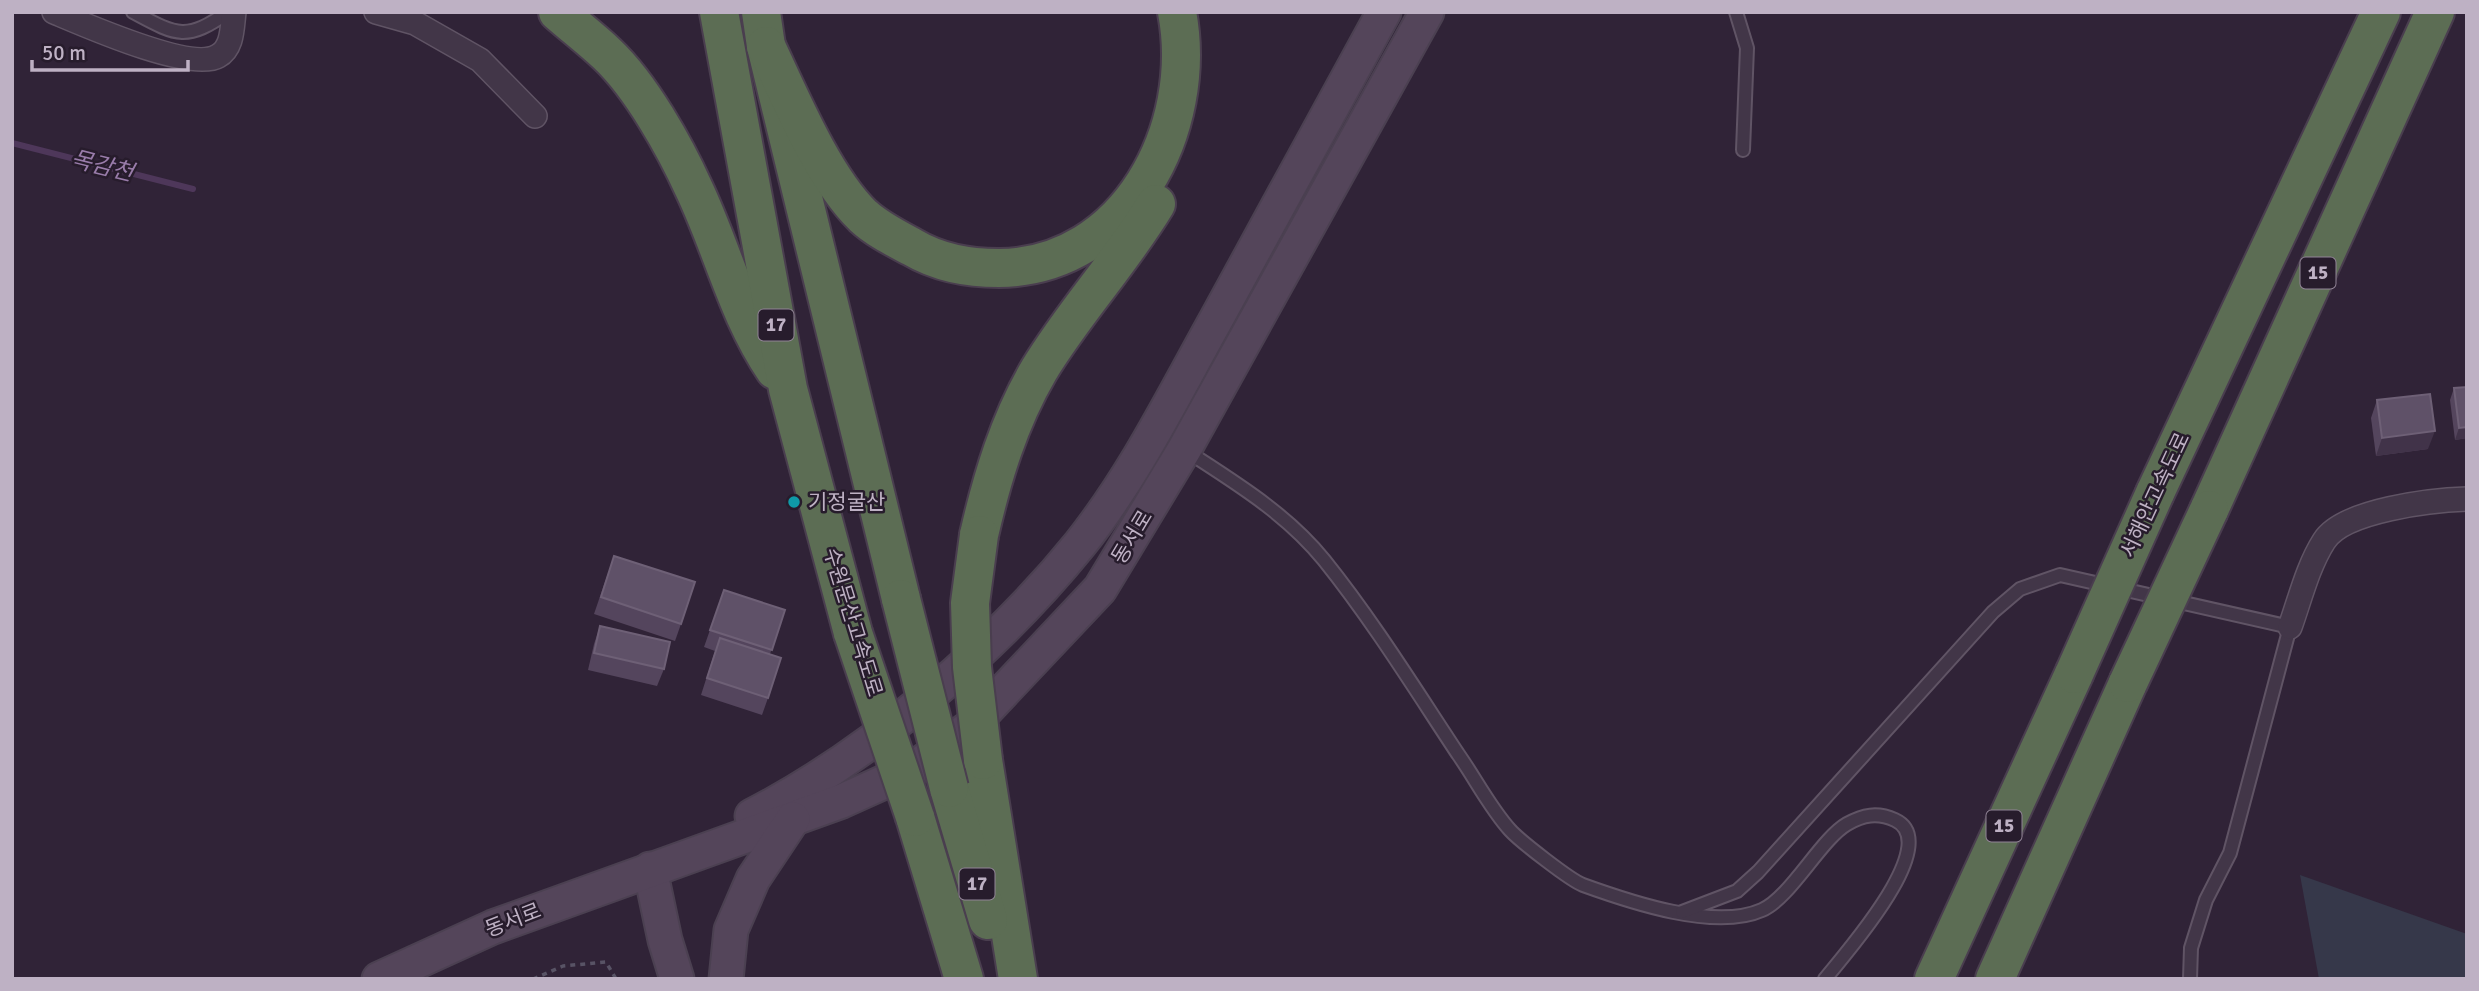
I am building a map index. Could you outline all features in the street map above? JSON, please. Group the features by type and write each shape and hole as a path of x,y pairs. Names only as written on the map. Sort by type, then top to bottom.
{"highway":[{"path":"558,12 609,56 660,123 695,190 733,293 753,335 788,389"},
{"name":"수원문산고속도로","path":"719,12 788,389 853,633 915,817 964,979"},
{"path":"764,29 842,193 864,216 933,259 976,268 1021,268 1072,254 1112,224 1147,182 1171,128 1178,101 1181,36 1177,12"},
{"path":"1017,979 983,760 972,667 970,603 979,535 991,485 1022,401 1040,369 1150,213 1181,153 1199,95 1201,68 1197,12"},
{"path":"2356,65 2373,12"},
{"name":"서해안고속도로","path":"1934,979 2155,493 2381,12"},
{"name":"15","path":"1994,979 2434,20"},
{"name":"17","path":"764,29 949,789 1005,979"}],"street":[{"path":"54,12 134,43 205,62 221,55 230,43 234,12"},
{"path":"376,12 415,23 480,60 535,116"},
{"name":"동서로","path":"650,869 785,799 910,711 1016,614 1080,544 1145,450 1384,12"},
{"name":"동서로","path":"379,979 493,927 842,801 913,769 969,728 1100,589 1184,450 1427,12"},
{"path":"2290,627 2325,539 2347,523 2398,507 2467,499"},
{"path":"726,979 731,930 754,879 793,819"},
{"path":"650,869 665,940 677,979"}],"lane":[{"path":"133,12 179,33 202,31 228,12"},
{"path":"1736,12 1746,48 1744,150"},
{"path":"1184,450 1264,501 1321,556 1354,599 1510,830 1580,884 1678,913 1730,918 1764,910 1843,826 1866,815 1881,814 1900,822 1908,836 1909,848 1904,870 1874,916 1825,979"},
{"path":"1678,913 1737,891 1758,872 1993,612 2020,589 2060,575 2290,627 2231,853 2206,900 2191,948 2190,979"}],"path":[{"path":"533,979 563,966 606,962 616,979"}],"shaded area":[{"path":"2300,875 2467,934 2467,979 2319,979"}],"building":[{"path":"2467,387 2467,427 2459,428 2454,388"},
{"path":"2430,394 2435,431 2382,438 2377,400"},
{"path":"614,556 695,582 681,624 601,597"},
{"path":"724,590 785,610 772,650 710,630"},
{"path":"600,626 670,642 664,669 594,653"},
{"path":"720,638 781,658 768,698 707,678"}],"waterway":[{"name":"목감천","path":"12,143 193,189"}],"place":[{"name":"기정굴산","path":"794,502"}]}
